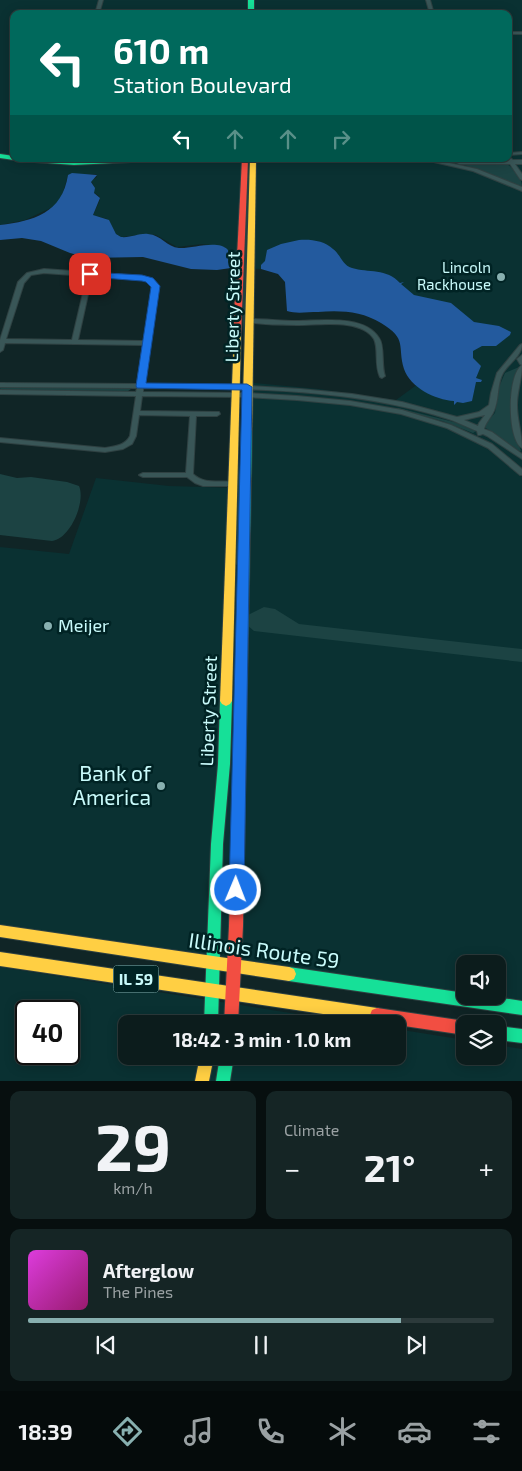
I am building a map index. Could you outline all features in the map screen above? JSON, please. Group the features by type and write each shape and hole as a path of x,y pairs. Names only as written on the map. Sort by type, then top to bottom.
{"street":[{"path":"512,159 522,178"},
{"name":"Liberty Street","path":"211,1015 217,844 224,764 235,391 245,162"},
{"name":"Liberty Street","path":"231,1015 234,966 253,162"},
{"path":"437,162 476,170 522,189"},
{"path":"452,162 469,162"},
{"path":"0,350 21,282 26,276 44,271 142,278 154,283 156,290 137,413 133,436 130,442 114,450 105,450 0,440"},
{"path":"75,342 90,274"},
{"path":"249,320 296,323 341,322 363,327 373,334 379,344 378,364 382,376"},
{"path":"2,341 148,343"},
{"path":"480,440 480,429 491,414 494,404 496,385 508,361 522,346"},
{"path":"522,357 520,359 522,365 517,384 514,411 515,425 522,446"},
{"path":"508,361 522,365"},
{"path":"517,384 522,374"},
{"path":"0,385 141,386 235,391"},
{"path":"247,391 379,408 448,426 480,440 506,457 522,473"},
{"path":"0,392 140,394 247,391 367,398 418,408 458,419 507,444 522,457"},
{"path":"458,419 479,415 489,410 494,404"},
{"path":"137,413 217,414"},
{"path":"193,414 189,474 192,480 199,483 232,484"},
{"path":"143,475 189,474"},
{"name":"Illinois Route 59","path":"0,931 522,1008"},
{"name":"IL 59","path":"0,959 456,1027"},
{"path":"506,1034 522,1036"},
{"path":"202,1081 205,1065"},
{"path":"223,1081 225,1065"}],"shaded area":[{"path":"0,0 522,0 522,1005 506,999 506,955 456,955 456,995 0,927 0,547 69,554 96,478 169,486 239,488 242,382 319,389 396,400 422,381 411,336 298,270 231,268 228,262 229,253 224,247 202,244 177,247 156,235 148,234 121,237 116,234 107,219 93,215 100,200 99,196 93,192 94,186 91,181 97,177 96,174 68,175 62,196 55,206 25,220 0,225"},
{"path":"248,162 250,190 244,379 242,303"},
{"path":"462,164 508,165 518,174 522,187"},
{"path":"519,367 516,375 516,437 521,451 483,426 495,413 499,387 505,373"},
{"path":"1,386 131,389 128,391 3,390 0,389"},
{"path":"239,405 238,460 241,495 237,565 235,564 234,543"},
{"path":"396,409 462,424 476,431 473,433 442,421"},
{"path":"0,474 17,478 31,477 67,482 79,486 81,493 78,510 75,519 65,534 59,539 52,541 0,535"},
{"path":"264,607 275,609 299,624 522,649 522,662 254,631 247,625 248,615"},
{"path":"0,967 303,1015 118,1015 118,1065 406,1065 406,1031 456,1039 456,1065 506,1065 506,1046 522,1049 522,1081 0,1081"}],"water":[{"path":"72,173 97,175 91,182 95,188 94,193 100,198 93,215 109,220 116,234 121,237 153,235 171,246 179,248 218,245 228,250 228,262 231,268 217,270 191,269 143,257 88,258 41,241 22,238 0,240 0,225 24,221 44,213 53,206 65,188 68,175"},
{"path":"299,240 322,242 336,251 349,267 389,275 400,283 404,282 401,284 414,295 451,303 474,322 499,326 511,332 510,335 496,346 482,346 473,351 473,358 481,366 476,378 482,380 481,382 476,382 472,401 457,402 454,405 454,401 431,395 417,387 407,376 404,369 400,343 395,334 374,319 342,311 298,313 287,311 285,282 278,274 261,269 261,265 265,261 267,250 281,244"}],"traffic: fast":[{"path":"251,0 251,10"},
{"path":"0,156 10,157"},
{"path":"61,162 93,162"},
{"path":"240,744 247,430"},
{"path":"211,1015 217,844 224,764 226,701"},
{"path":"289,974 522,1008"},
{"path":"506,1034 522,1036"},
{"path":"223,1081 226,1065"}],"traffic: slow":[{"path":"247,430 253,162"},
{"path":"226,701 237,335"},
{"path":"0,931 289,974"},
{"path":"0,959 377,1015"},
{"path":"202,1081 205,1065"}],"traffic: jam":[{"path":"237,335 245,162"},
{"path":"231,1015 236,926 240,744"},
{"path":"406,1019 456,1027"}],"place":[{"name":"Lincoln Rackhouse","path":"501,277"},
{"name":"Meijer","path":"48,626"},
{"name":"Bank of America","path":"161,786"}],"route":[{"path":"90,274 142,278 154,283 156,290 141,386 247,387 236,890"}]}
